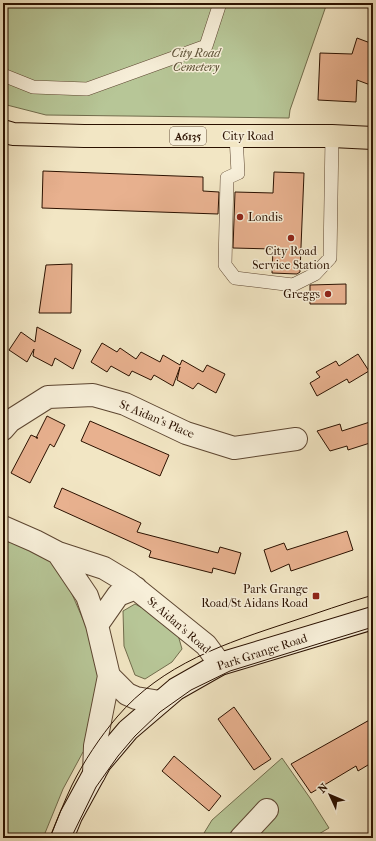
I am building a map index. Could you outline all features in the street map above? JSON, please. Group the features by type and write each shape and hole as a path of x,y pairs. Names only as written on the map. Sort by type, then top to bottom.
{"main road":[{"name":"City Road","path":"3,131 13,134 84,136 332,136 373,138"}],"street":[{"name":"St Aidan's Place","path":"3,429 10,421 48,397 93,396 126,404 186,433 234,448 296,439"},
{"name":"St Aidan's Road","path":"3,527 35,540 58,553 104,568 129,583 206,645 220,664"},
{"name":"St Aidan's Road","path":"58,553 87,596 97,625 109,676 95,746 94,774"},
{"name":"St Aidan's Road","path":"97,625 118,595 136,588"},
{"name":"Park Grange Road","path":"62,838 71,816 100,763 128,730 176,689 220,664 373,618"},
{"path":"109,676 127,694 136,698 160,702"},
{"path":"242,838 267,810"}],"lane":[{"path":"3,75 33,87 87,89 206,46 220,3"},
{"path":"236,136 238,172 227,178 225,265 235,278 293,285 315,274 330,258 332,136"}],"green space":[{"name":"City Road Cemetery","path":"3,3 327,3 290,110 289,118 46,115 3,104"},
{"path":"3,537 55,555 92,640 107,726 83,752 63,789 43,838 3,838"},
{"path":"135,604 150,612 178,635 182,649 172,662 145,679 135,675 124,646 123,611"},
{"path":"282,758 329,828 312,838 201,838 212,820"}],"building":[{"path":"357,38 373,44 373,86 357,80 356,102 318,100 320,53 352,54"},
{"path":"43,171 203,177 203,191 219,192 218,214 42,208"},
{"path":"274,172 304,173 300,272 297,274 272,273 273,249 233,248 235,192 273,193"},
{"path":"72,264 71,313 39,313 46,265"},
{"name":"Greggs","path":"346,284 346,304 310,304 310,285"},
{"path":"37,327 81,350 73,369 55,358 52,366 33,356 34,349 27,362 9,350 21,332 35,342"},
{"path":"102,343 117,352 120,348 136,359 141,352 160,362 163,355 180,365 182,360 203,372 207,365 225,374 216,393 198,383 193,389 177,380 180,367 173,386 154,375 151,380 132,371 129,376 111,366 107,372 91,362"},
{"path":"358,354 369,371 349,383 347,379 317,396 310,383 320,377 316,372 336,361 339,366"},
{"path":"47,416 65,425 54,447 50,444 30,483 11,473 31,435 36,437"},
{"path":"90,421 169,455 160,476 81,441"},
{"path":"373,421 373,442 348,450 347,446 330,451 317,431 340,424 342,431"},
{"path":"62,488 141,523 137,532 218,553 220,547 241,553 235,574 213,568 212,573 149,557 151,551 54,507"},
{"path":"347,531 353,550 291,571 289,564 271,572 264,550 284,543 287,550"},
{"path":"234,707 271,759 254,770 218,719"},
{"path":"373,718 373,762 358,771 356,766 311,793 291,764"},
{"path":"174,756 221,796 209,811 162,771"}],"tram line":[{"path":"50,838 72,785 104,733 117,717 154,683 175,669 219,647 373,595"},
{"path":"71,838 96,787 118,756 135,736 160,712 191,690 230,671 373,627"}],"place":[{"name":"Londis","path":"240,217"},
{"name":"City Road Service Station","path":"291,238"},
{"name":"Greggs","path":"328,294"},
{"name":"Park Grange Road/St Aidans Road","path":"316,596"}]}
